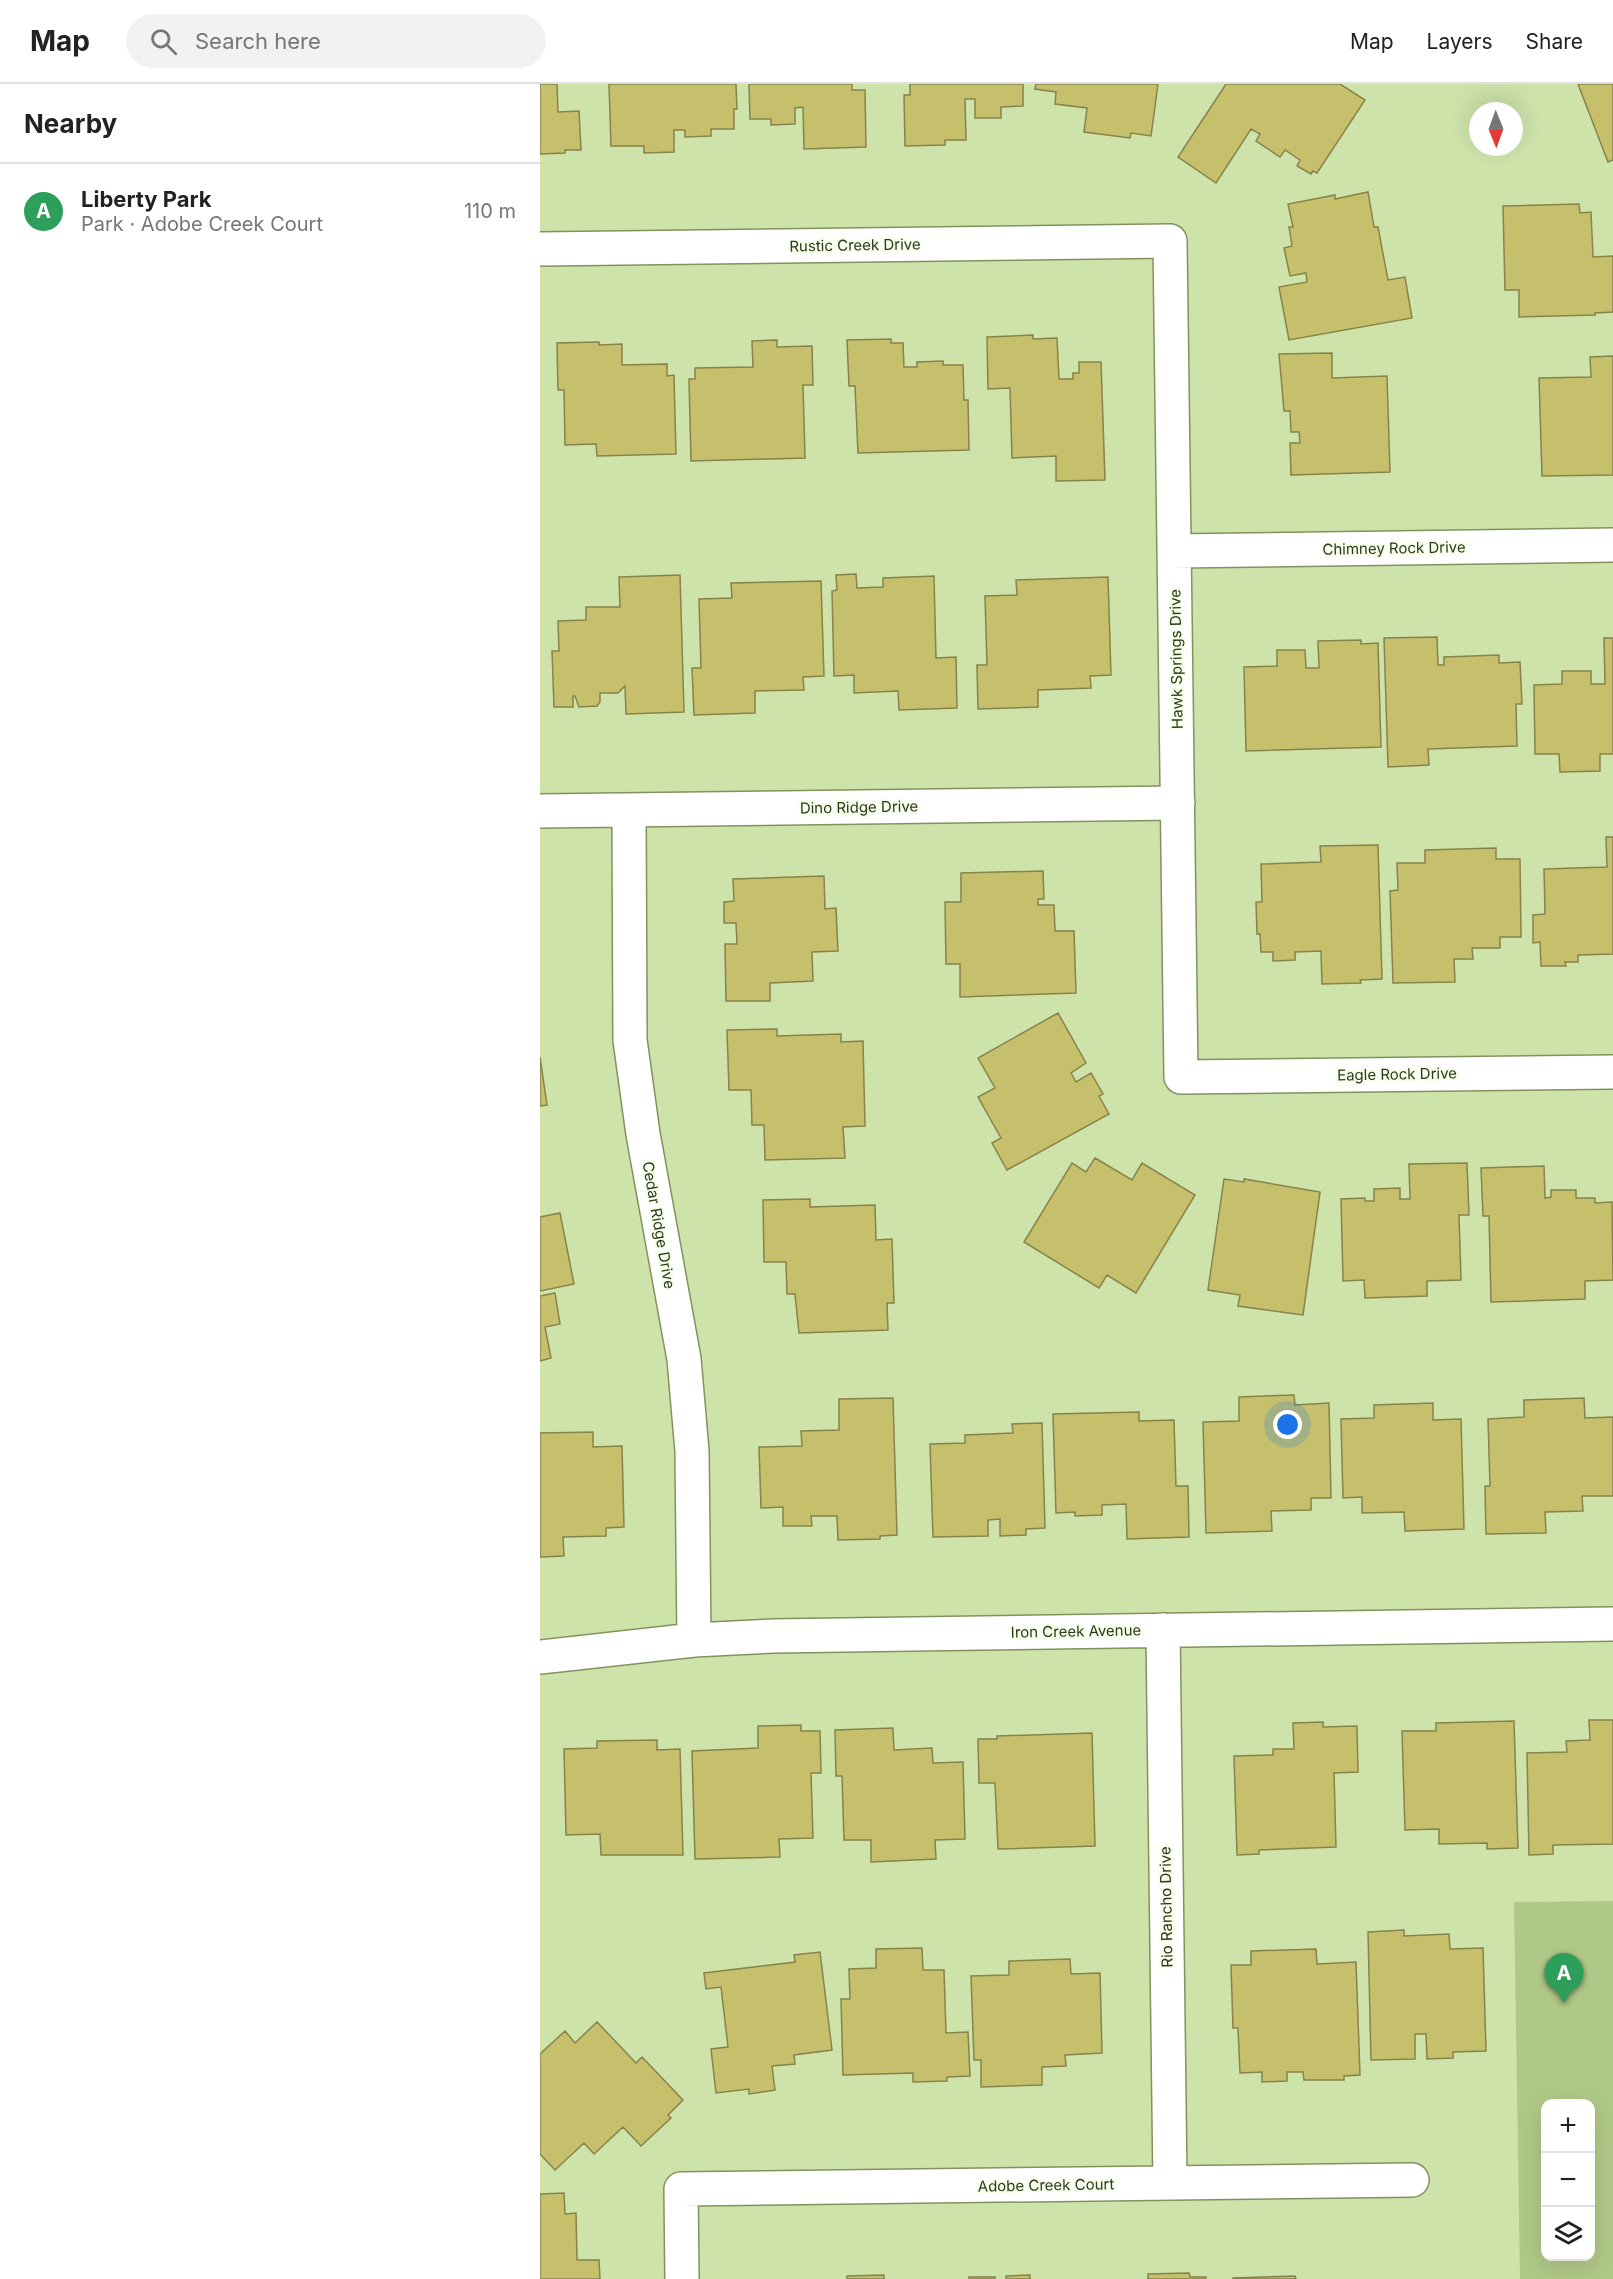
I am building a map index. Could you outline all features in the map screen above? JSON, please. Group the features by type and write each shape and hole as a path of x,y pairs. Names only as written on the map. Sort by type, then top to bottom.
{"street":[{"name":"Rustic Creek Drive","path":"540,249 1170,241"},
{"name":"Hawk Springs Drive","path":"1170,241 1181,1077"},
{"name":"Chimney Rock Drive","path":"1174,551 1613,545"},
{"name":"Dino Ridge Drive","path":"540,812 1178,803"},
{"name":"Cedar Ridge Drive","path":"629,810 630,1040 642,1134 684,1359 692,1451 694,1640"},
{"name":"Eagle Rock Drive","path":"1181,1077 1613,1072"},
{"name":"Iron Creek Avenue","path":"540,1657 694,1640 773,1636 1613,1624"},
{"name":"Rio Rancho Drive","path":"1163,1630 1170,2183"},
{"name":"Adobe Creek Court","path":"682,2279 681,2189 1412,2180"}],"green space":[{"path":"1613,1901 1613,2279 1520,2279 1514,1902"}],"building":[{"path":"540,84 557,84 558,112 579,111 581,150 540,154"},
{"path":"609,84 736,84 737,109 734,109 734,129 711,129 711,136 685,137 685,130 674,130 674,152 644,153 644,146 611,146"},
{"path":"749,84 852,84 852,90 865,90 866,147 804,149 803,107 795,108 795,124 771,125 771,119 750,119"},
{"path":"910,84 1023,84 1023,106 1001,107 1001,118 975,118 975,99 965,99 966,140 945,140 945,145 905,146 904,95 910,95"},
{"path":"1036,84 1158,84 1151,136 1131,133 1130,138 1084,132 1087,108 1055,104 1056,92 1035,89"},
{"path":"1226,84 1340,84 1365,100 1317,173 1313,171 1311,174 1297,166 1300,160 1285,150 1280,157 1256,141 1260,134 1251,129 1216,183 1178,157"},
{"path":"1578,84 1613,84 1613,160 1608,162"},
{"path":"1368,192 1374,227 1378,227 1388,280 1405,277 1412,318 1289,340 1279,287 1307,282 1306,273 1290,276 1284,248 1292,246 1289,227 1293,227 1288,204 1335,195 1335,199"},
{"path":"1579,204 1580,213 1591,212 1593,257 1613,256 1613,312 1595,313 1595,315 1519,317 1519,290 1505,290 1503,206"},
{"path":"1033,335 1033,339 1057,338 1059,379 1073,379 1073,373 1079,373 1079,362 1101,362 1105,480 1056,481 1056,456 1012,458 1010,388 988,389 987,337"},
{"path":"891,339 891,343 903,343 904,367 917,367 917,362 943,361 943,365 963,365 964,400 968,400 969,450 858,453 855,386 849,386 847,340"},
{"path":"777,340 777,347 812,346 813,385 803,385 805,458 691,461 689,379 695,379 695,368 753,367 752,341"},
{"path":"599,342 599,345 622,344 622,365 667,364 667,376 674,375 676,454 597,456 596,444 565,445 564,390 558,390 557,343"},
{"path":"1332,353 1332,378 1387,376 1390,472 1291,475 1290,443 1300,443 1299,432 1291,432 1290,411 1284,411 1279,354"},
{"path":"1613,356 1613,475 1542,476 1539,378 1591,377 1590,357"},
{"path":"856,574 857,588 883,587 883,578 934,576 936,658 956,657 957,708 899,710 898,691 854,693 854,675 834,676 832,591 837,590 836,575"},
{"path":"680,575 684,712 626,714 625,686 618,693 600,693 600,702 597,706 579,707 573,696 573,707 554,707 552,651 559,651 558,621 586,620 586,607 620,607 619,577"},
{"path":"1108,577 1111,675 1090,676 1091,688 1038,690 1038,707 978,709 977,665 987,665 985,596 1017,595 1016,580"},
{"path":"821,581 824,676 803,677 804,690 755,691 755,713 694,715 692,668 701,668 699,599 732,598 731,583"},
{"path":"1437,637 1438,665 1444,665 1444,657 1499,655 1499,663 1520,662 1522,704 1516,704 1517,746 1428,749 1429,765 1388,767 1384,638"},
{"path":"1604,638 1613,638 1613,754 1600,754 1600,771 1560,772 1559,754 1535,754 1534,685 1562,684 1562,671 1591,671 1591,684 1605,684"},
{"path":"1361,640 1361,644 1378,643 1381,747 1246,751 1244,667 1277,666 1277,650 1305,650 1306,668 1319,668 1318,641"},
{"path":"1606,837 1613,837 1613,954 1578,955 1578,962 1565,962 1566,966 1541,966 1540,942 1533,943 1533,915 1545,914 1544,869 1607,867"},
{"path":"1378,845 1382,979 1360,980 1361,983 1322,984 1321,951 1295,952 1295,960 1273,961 1273,952 1261,952 1260,934 1257,934 1256,902 1262,902 1261,864 1321,862 1320,846"},
{"path":"1496,848 1496,859 1520,859 1521,937 1500,937 1500,948 1472,948 1473,959 1454,959 1455,982 1393,983 1390,891 1398,890 1397,863 1425,863 1425,850"},
{"path":"1043,871 1044,899 1038,899 1038,905 1054,905 1055,931 1074,931 1076,993 960,997 960,964 946,964 945,902 961,902 961,873"},
{"path":"824,876 825,909 836,908 838,951 812,952 813,981 770,983 770,1001 726,1001 725,944 737,944 736,923 724,923 724,902 734,901 733,879"},
{"path":"1058,1013 1086,1063 1071,1073 1076,1082 1091,1073 1103,1094 1099,1096 1109,1114 1007,1170 992,1143 1001,1138 978,1097 995,1088 978,1058"},
{"path":"777,1029 777,1036 841,1034 841,1042 863,1041 865,1126 843,1127 845,1158 765,1160 764,1125 752,1125 751,1090 729,1090 727,1030"},
{"path":"540,1057 547,1105 540,1106"},
{"path":"1095,1158 1132,1180 1142,1163 1195,1195 1136,1293 1107,1275 1099,1288 1024,1242 1072,1163 1086,1172"},
{"path":"1467,1163 1469,1215 1459,1215 1461,1280 1427,1281 1427,1296 1365,1298 1364,1280 1343,1281 1341,1199 1365,1198 1365,1201 1374,1201 1374,1189 1400,1188 1400,1199 1410,1199 1409,1164"},
{"path":"1544,1166 1545,1198 1551,1197 1551,1190 1576,1190 1576,1198 1595,1198 1595,1203 1612,1202 1613,1280 1585,1281 1585,1299 1491,1302 1489,1216 1483,1216 1481,1168"},
{"path":"1224,1179 1244,1182 1244,1179 1320,1192 1303,1315 1238,1306 1240,1295 1208,1290"},
{"path":"810,1199 810,1207 875,1205 876,1240 892,1239 894,1303 887,1303 888,1330 799,1333 795,1294 787,1294 786,1262 764,1262 763,1200"},
{"path":"560,1213 574,1284 540,1291 540,1217"},
{"path":"555,1293 560,1324 545,1327 551,1358 540,1361 540,1296"},
{"path":"1294,1395 1295,1405 1329,1403 1331,1498 1311,1498 1311,1510 1271,1511 1272,1531 1206,1533 1203,1422 1239,1421 1239,1397"},
{"path":"893,1398 897,1535 880,1536 880,1539 838,1540 837,1516 811,1516 812,1526 783,1526 783,1507 761,1508 759,1447 802,1446 801,1431 839,1430 839,1399"},
{"path":"1584,1398 1585,1418 1613,1417 1613,1496 1582,1496 1583,1511 1545,1512 1546,1533 1486,1534 1485,1486 1490,1486 1488,1419 1524,1417 1524,1400"},
{"path":"1433,1403 1433,1420 1461,1419 1464,1529 1405,1531 1404,1512 1362,1513 1362,1497 1343,1498 1341,1419 1374,1418 1374,1405"},
{"path":"1139,1412 1139,1421 1174,1420 1176,1486 1188,1486 1189,1537 1127,1539 1126,1504 1102,1505 1102,1515 1075,1516 1075,1512 1056,1513 1053,1414"},
{"path":"1042,1423 1045,1528 1026,1529 1026,1535 1000,1536 1000,1519 988,1520 988,1536 933,1537 930,1444 965,1443 965,1435 1013,1433 1012,1424"},
{"path":"593,1432 593,1447 622,1446 624,1527 606,1528 606,1536 563,1537 564,1556 540,1557 540,1433"},
{"path":"1589,1720 1613,1720 1613,1844 1553,1845 1553,1854 1529,1855 1527,1753 1567,1752 1566,1741 1590,1740"},
{"path":"1514,1721 1518,1848 1487,1849 1487,1843 1439,1844 1439,1829 1405,1830 1402,1731 1436,1731 1436,1723"},
{"path":"1323,1722 1323,1727 1357,1726 1358,1772 1334,1773 1336,1847 1259,1850 1259,1854 1237,1855 1234,1756 1273,1755 1273,1749 1294,1749 1293,1723"},
{"path":"801,1725 801,1731 820,1731 821,1773 811,1773 813,1838 779,1839 780,1857 695,1859 692,1751 758,1748 758,1726"},
{"path":"893,1728 894,1750 932,1748 933,1763 963,1762 965,1839 935,1840 936,1859 871,1862 871,1840 844,1840 842,1776 836,1776 835,1730"},
{"path":"1092,1733 1095,1846 998,1849 995,1783 979,1783 978,1739 997,1739 997,1736"},
{"path":"657,1740 657,1750 680,1749 683,1855 601,1855 600,1834 566,1835 564,1749 597,1748 597,1741"},
{"path":"1404,1930 1404,1936 1449,1934 1450,1949 1483,1948 1486,2051 1453,2052 1453,2058 1427,2059 1426,2034 1415,2034 1415,2059 1371,2060 1368,1932"},
{"path":"922,1948 923,1970 944,1970 946,2033 968,2032 970,2076 947,2077 947,2081 913,2082 913,2073 843,2075 841,1999 850,1999 849,1969 876,1968 876,1949"},
{"path":"1316,1949 1317,1964 1356,1962 1360,2075 1344,2076 1344,2080 1304,2080 1303,2072 1287,2072 1287,2081 1262,2082 1262,2072 1240,2073 1238,2028 1233,2028 1231,1965 1251,1965 1251,1951"},
{"path":"820,1952 832,2050 794,2055 795,2064 772,2066 775,2090 749,2094 749,2089 716,2093 711,2049 728,2047 721,1987 706,1989 704,1973 795,1962 794,1955"},
{"path":"1070,1959 1071,1974 1100,1973 1102,2053 1065,2055 1066,2066 1042,2067 1042,2085 981,2087 981,2060 974,2060 971,1976 1009,1975 1009,1961"},
{"path":"597,2022 636,2063 642,2057 683,2100 668,2115 671,2118 641,2146 623,2127 594,2154 584,2143 555,2170 540,2154 540,2054 565,2031 575,2043"},
{"path":"564,2193 565,2214 576,2213 577,2260 599,2260 600,2279 540,2279 540,2194"},
{"path":"1189,2273 1190,2277 1206,2277 1206,2279 1148,2279 1148,2274"},
{"path":"884,2275 884,2279 847,2279 847,2276"},
{"path":"1030,2275 1030,2279 1006,2279 1006,2276"},
{"path":"1295,2276 1296,2279 1233,2279 1233,2278"},
{"path":"969,2277 995,2277 995,2279 969,2279"}],"place":[{"name":"Liberty Park","path":"1564,2003"}]}
